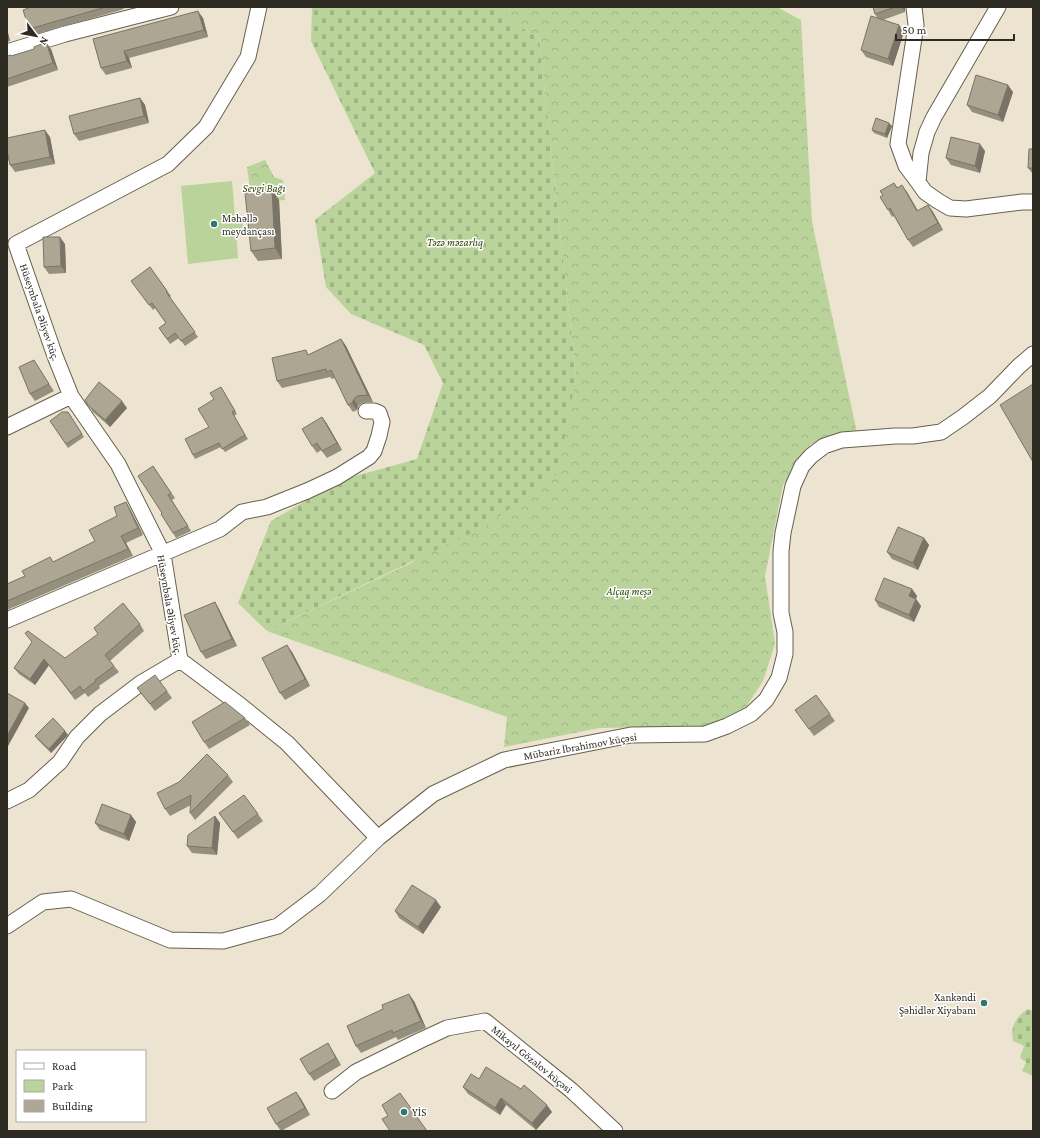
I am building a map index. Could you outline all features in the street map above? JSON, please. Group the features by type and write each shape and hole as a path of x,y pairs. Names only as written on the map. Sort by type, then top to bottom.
{"street":[{"path":"7,52 65,34 171,7"},
{"path":"12,242 168,164 206,127 248,57 259,7"},
{"path":"914,7 916,26 898,144 906,166 925,192 950,208 966,209 1033,202"},
{"path":"918,182 921,154 927,132 934,117 998,7"},
{"name":"Hüseynbala Əliyev küç.","path":"12,242 54,356 71,396 118,464 163,554 180,660 240,705 287,743 378,838"},
{"name":"Mübariz İbrahimov küçəsi","path":"7,926 43,902 71,899 170,940 223,941 278,926 320,894 378,838 433,794 504,760 631,735 705,734 727,726 750,714 766,700 779,678 785,654 785,632 781,613 781,551 783,533 793,486 802,466 811,456 824,446 842,440 913,436 941,432 990,396 1033,354"},
{"path":"7,427 71,396"},
{"path":"7,620 220,529 242,512 267,507 308,491 337,477 369,457 374,451 382,422 379,413 374,411 366,411"},
{"path":"7,801 29,790 60,762 77,737 100,714 141,683 180,660"},
{"name":"Mikayıl Gözəlov küçəsi","path":"332,1091 356,1072 447,1028 485,1021 571,1090 615,1131"}],"green space":[{"name":"Təzə məzarlıq","path":"312,7 503,7 511,22 539,38 576,377 558,473 484,527 267,631 238,603 271,521 341,480 417,459 443,383 424,345 351,314 326,287 315,220 375,173 311,41"},
{"name":"Alçaq meşə","path":"503,7 777,7 801,20 812,222 857,433 811,444 783,485 765,576 775,644 763,681 744,710 708,726 599,728 504,747 507,717 267,631 413,562 576,377 539,38 511,22"},
{"name":"Sevgi Bağı","path":"265,160 274,177 283,180 285,200 252,203 247,167"},
{"name":"Məhəllə meydançası","path":"232,181 235,218 243,218 243,230 236,231 238,258 188,264 181,186"},
{"path":"1028,1009 1033,1011 1033,1076 1022,1071 1026,1062 1020,1058 1024,1046 1013,1041 1012,1036 1015,1022 1020,1015"}],"building":[{"path":"31,7 106,7 29,29 23,10"},
{"path":"873,7 895,7 875,14"},
{"path":"198,11 204,30 124,51 127,61 101,68 93,39"},
{"path":"871,16 899,25 888,59 861,50"},
{"path":"46,42 53,63 7,79 7,56 34,49 34,47"},
{"path":"976,75 1008,85 998,115 967,105"},
{"path":"140,98 144,116 74,134 69,116"},
{"path":"876,118 889,123 885,134 872,130"},
{"path":"45,130 50,157 10,165 7,151 7,138"},
{"path":"951,137 980,144 975,166 946,158"},
{"path":"1029,149 1033,149 1033,168 1028,168"},
{"path":"894,183 897,188 902,185 917,211 928,205 938,223 908,240 890,208 888,210 880,197 883,195 880,191"},
{"path":"272,190 275,248 251,251 245,193"},
{"path":"43,237 60,237 61,266 44,267"},
{"path":"150,267 195,332 181,341 175,333 167,339 159,328 166,323 152,303 149,305 131,281"},
{"path":"341,339 368,395 357,396 352,403 348,405 331,370 327,372 326,369 277,381 272,358 306,350 308,355"},
{"path":"34,360 49,384 30,394 19,367"},
{"path":"99,382 122,401 105,420 88,405 85,400"},
{"path":"1033,384 1033,462 1000,405"},
{"path":"221,387 235,411 232,412 245,435 222,449 219,443 193,455 185,439 209,427 198,409 214,399 210,393"},
{"path":"62,412 68,412 82,434 66,444 50,421"},
{"path":"322,417 337,443 322,451 317,443 312,446 302,429"},
{"path":"153,466 171,493 168,495 188,526 173,533 138,476"},
{"path":"126,502 138,528 121,536 128,549 7,601 7,584 25,576 22,571 50,557 53,562 95,541 89,530 117,516 114,507"},
{"path":"898,527 924,538 913,563 887,552"},
{"path":"884,578 912,589 909,596 916,599 909,615 875,600"},
{"path":"215,602 232,639 201,652 184,615"},
{"path":"123,603 140,624 105,655 114,666 83,691 80,686 71,693 44,659 30,679 14,668 32,642 25,633 28,631 65,658 98,634 94,628"},
{"path":"287,645 305,679 280,693 262,658"},
{"path":"155,675 167,691 150,704 137,688"},
{"path":"7,693 25,703 7,736"},
{"path":"816,695 830,714 809,729 795,710"},
{"path":"225,702 245,718 204,742 192,722"},
{"path":"53,718 65,731 49,749 35,736"},
{"path":"207,754 228,775 190,813 191,795 165,809 157,793 179,782"},
{"path":"244,795 258,814 233,832 219,813"},
{"path":"102,804 131,815 124,834 95,823"},
{"path":"215,816 212,848 187,846 188,835"},
{"path":"412,885 436,900 418,927 395,911"},
{"path":"409,994 421,1021 393,1033 392,1030 356,1046 347,1026 383,1009 382,1005"},
{"path":"328,1043 336,1058 309,1074 300,1059"},
{"path":"486,1067 521,1089 524,1085 547,1105 532,1123 501,1098 495,1108 463,1087 471,1074 479,1079"},
{"path":"296,1092 305,1108 276,1124 267,1108"},
{"name":"YİS","path":"400,1093 427,1131 390,1131 382,1119 388,1116 382,1105"}],"place":[{"name":"Məhəllə meydançası","path":"214,224"},
{"name":"Xankəndi Şəhidlər Xiyabanı","path":"984,1003"},
{"name":"YİS","path":"404,1112"}]}
